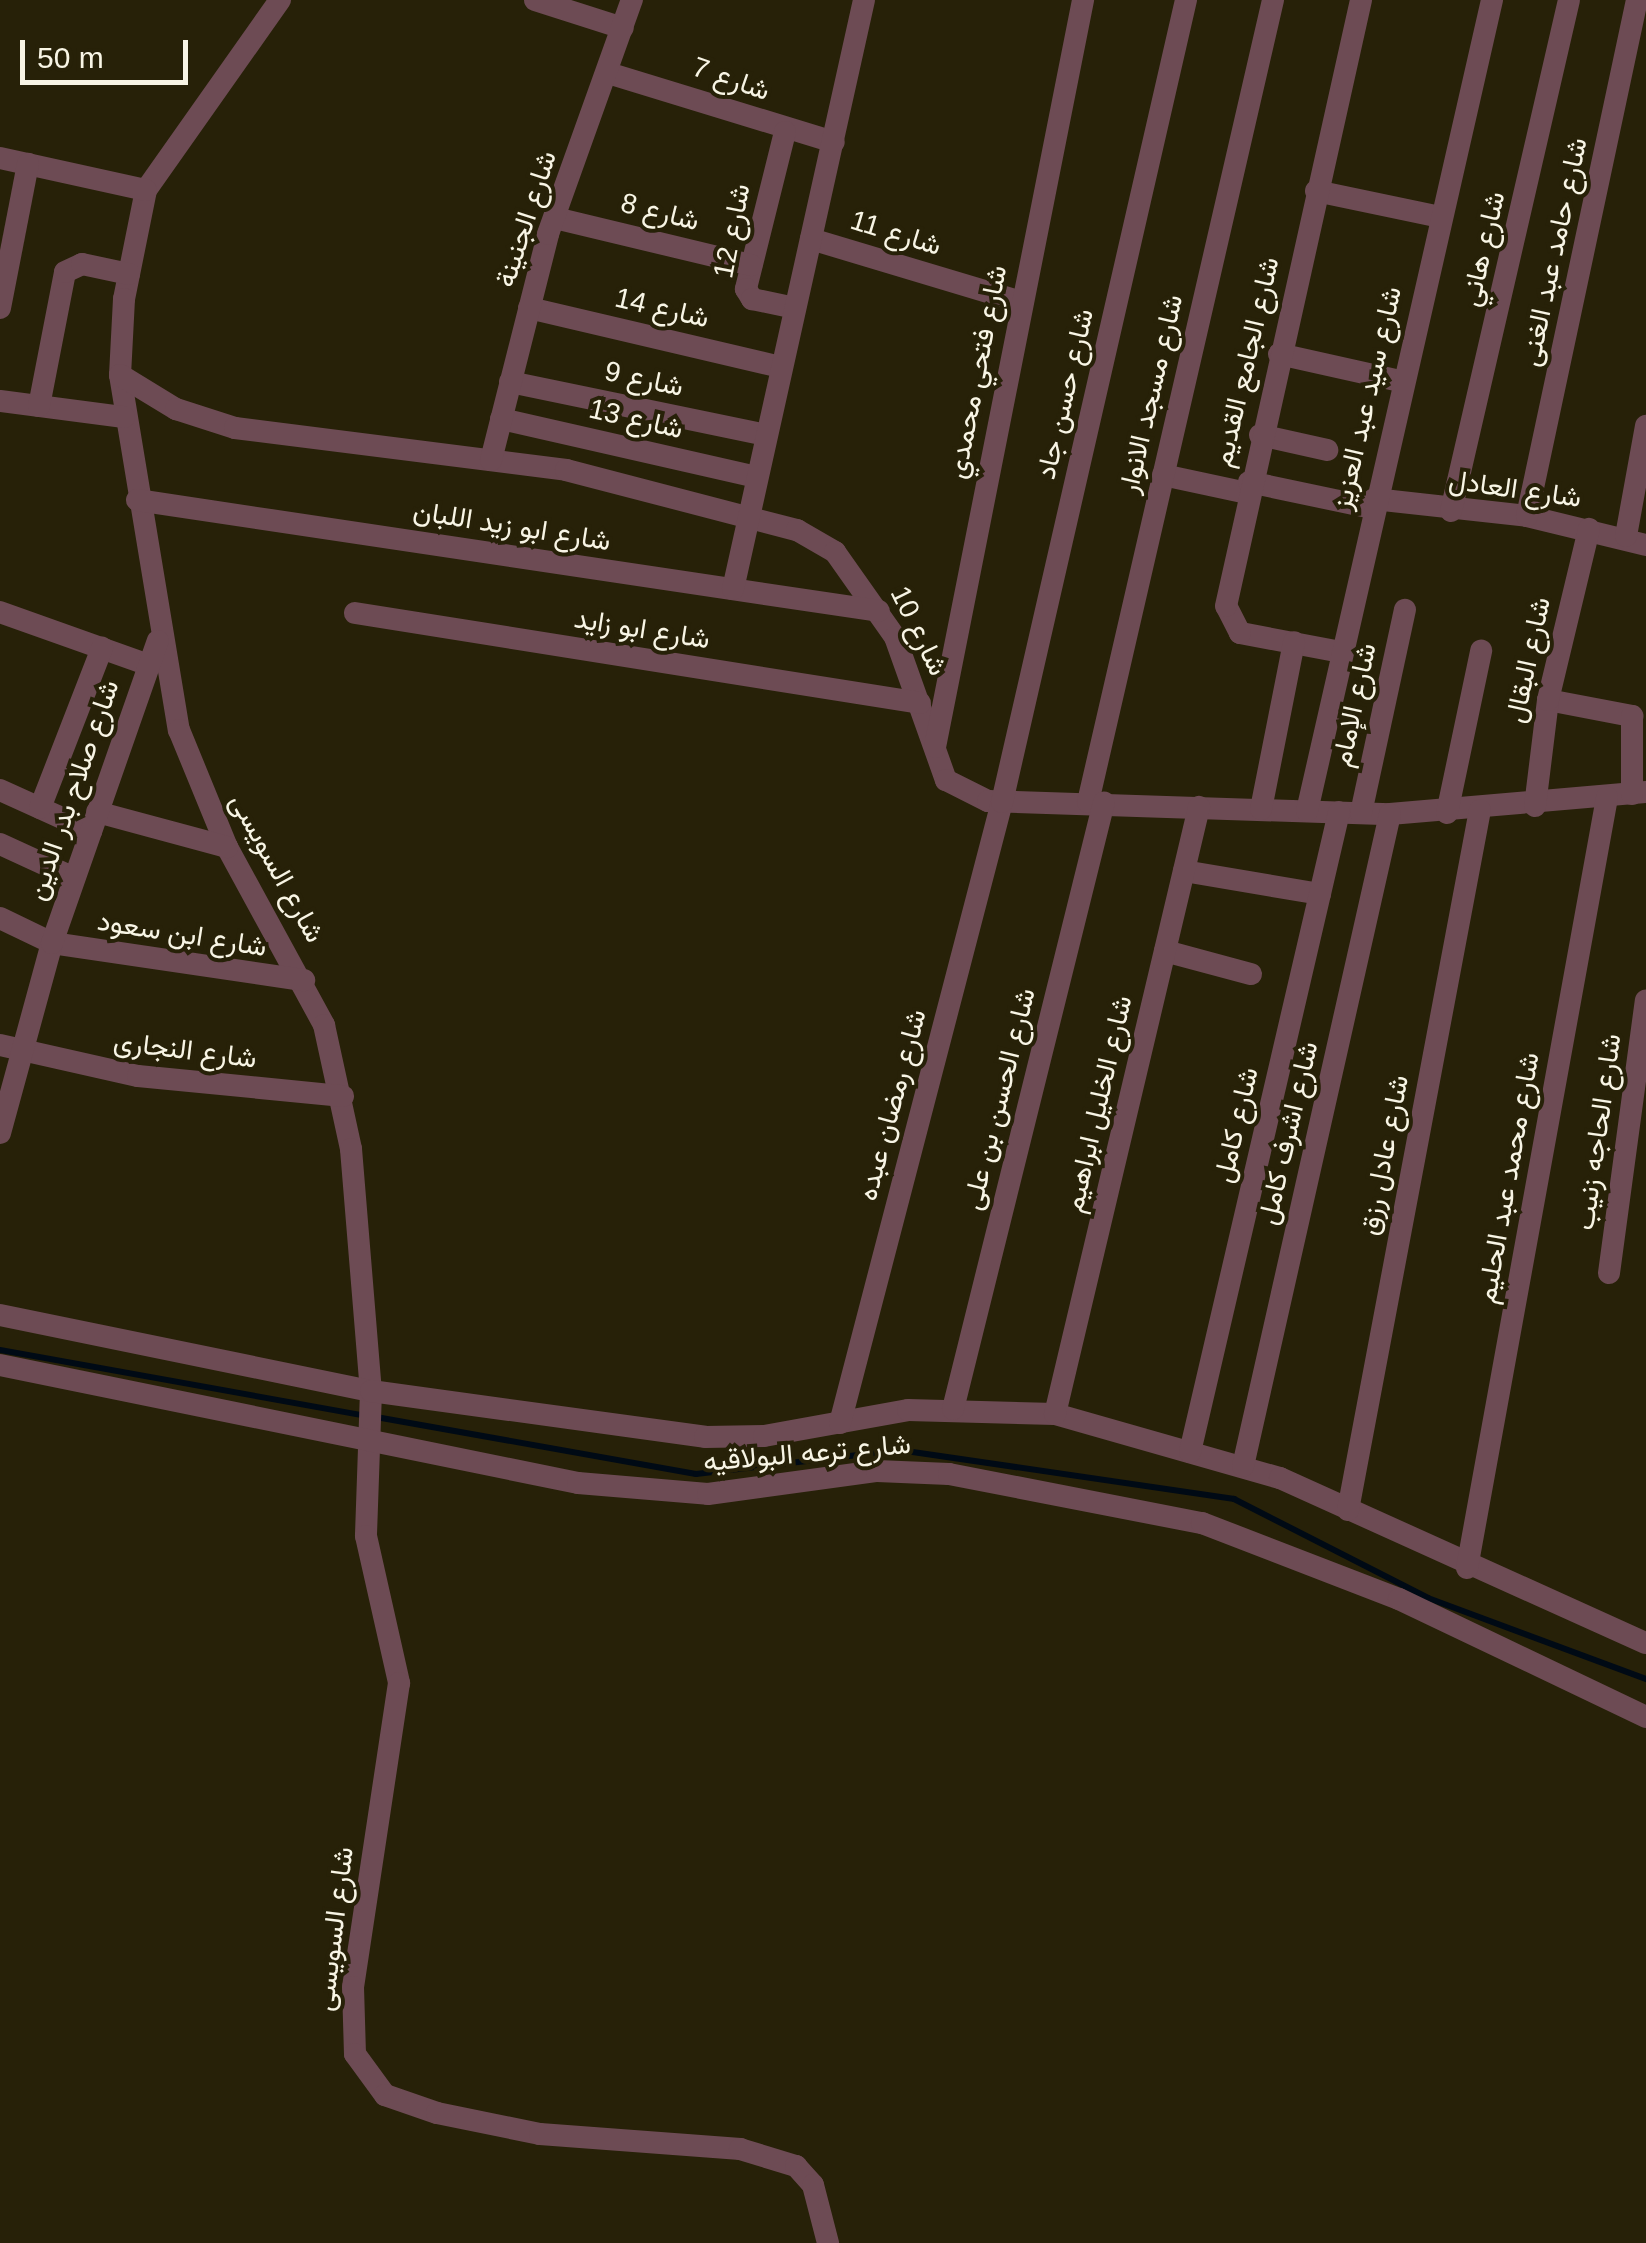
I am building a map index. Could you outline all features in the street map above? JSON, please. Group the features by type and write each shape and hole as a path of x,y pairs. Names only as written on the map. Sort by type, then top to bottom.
{"street":[{"path":"0,158 146,190 280,0"},
{"path":"535,0 623,28"},
{"name":"شارع الجنينة","path":"491,460 555,218 632,0"},
{"path":"733,589 864,0"},
{"name":"شارع فتحي محمدي","path":"934,756 1020,302 1083,0"},
{"name":"شارع حسن جاد","path":"1002,802 1186,0"},
{"name":"شارع مسجد الانوار","path":"1096,802 1163,474 1274,0"},
{"name":"شارع الجامع القديم","path":"1341,652 1240,633 1226,617 1248,488 1361,0"},
{"name":"شارع سيد عبد العزيز","path":"1307,811 1400,381 1492,0"},
{"name":"شارع هاني","path":"1451,511 1569,0"},
{"name":"شارع حامد عبد الغنى","path":"1527,516 1637,0"},
{"name":"شارع 7","path":"608,73 785,132 834,142"},
{"name":"شارع 12","path":"785,132 752,265 752,299 795,308"},
{"path":"0,308 28,164"},
{"name":"شارع السويسى","path":"146,190 128,274 120,374 158,641 179,730 227,847 304,980 342,1096 371,1395 367,1438 369,1566 399,1683 353,1987 351,2024 367,2076 385,2095 494,2127 774,2157 813,2184 828,2243"},
{"path":"1316,191 1440,218"},
{"name":"شارع 8","path":"555,218 752,265"},
{"name":"شارع 11","path":"811,239 1020,302"},
{"path":"40,406 65,272 82,264 128,274"},
{"name":"شارع 14","path":"529,308 781,366"},
{"path":"1280,354 1400,381"},
{"name":"شارع 10","path":"120,374 176,408 235,428 619,480 748,516 835,552 879,610 920,703 934,756 966,795 1002,802 1390,814 1535,806 1639,793"},
{"name":"شارع 9","path":"510,382 766,435"},
{"path":"0,401 124,416"},
{"name":"شارع 13","path":"501,419 756,478"},
{"path":"1636,540 1646,426"},
{"path":"1260,435 1327,450"},
{"name":"شارع العادل","path":"1163,474 1373,503 1527,516 1636,540"},
{"name":"شارع ابو زيد اللبان","path":"137,500 879,610"},
{"name":"شارع البقال","path":"1535,806 1548,700 1588,528"},
{"name":"شارع الإمام","path":"1350,813 1405,610"},
{"path":"0,612 149,665"},
{"name":"شارع ابو زايد","path":"354,614 920,703"},
{"name":"شارع صلاح بدر الدين","path":"0,1133 10,1050 52,943 158,641"},
{"path":"1260,809 1294,642"},
{"name":"شارع صلاح بدر الدين","path":"40,808 102,648"},
{"path":"1447,812 1482,651"},
{"path":"1548,700 1632,716 1639,793"},
{"path":"0,790 40,808 94,822 227,847"},
{"name":"شارع محمد عبد الحليم","path":"1467,1568 1607,798"},
{"name":"شارع رمضان عبده","path":"840,1422 1002,802"},
{"name":"شارع الحسن بن على","path":"953,1409 1096,802"},
{"name":"شارع الخليل ابراهيم","path":"1054,1414 1198,807"},
{"name":"شارع عادل رزق","path":"1348,1510 1480,810"},
{"name":"شارع كامل","path":"1190,1452 1320,894 1350,813"},
{"name":"شارع اشرف كامل","path":"1244,1466 1390,814"},
{"path":"0,844 74,878"},
{"path":"1184,870 1320,894"},
{"name":"شارع ابن سعود","path":"0,918 52,943 304,980"},
{"path":"1165,951 1251,974"},
{"name":"شارع الحاجه زنيب","path":"1609,1273 1646,1000"},
{"name":"شارع النجارى","path":"10,1050 342,1096"},
{"name":"شارع ترعه البولاقيه","path":"0,1316 371,1395 705,1437 953,1409 1054,1414 1244,1466 1348,1510 1467,1568 1646,1642"},
{"name":"شارع ترعه البولاقيه","path":"0,1365 650,1492 767,1492 877,1471 949,1474 1202,1523 1326,1568 1646,1718"}],"waterway":[{"path":"0,1350 363,1415"},
{"path":"376,1417 696,1474 899,1450 1234,1499 1428,1598 1646,1679"}]}
